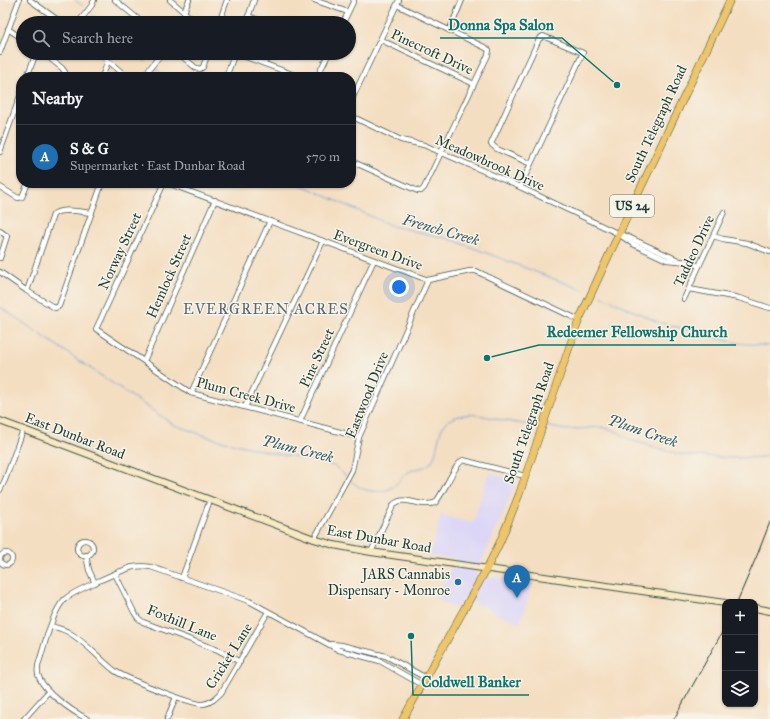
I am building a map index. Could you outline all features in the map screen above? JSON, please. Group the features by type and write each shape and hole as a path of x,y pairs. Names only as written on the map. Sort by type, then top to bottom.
{"main road":[{"name":"South Telegraph Road","path":"403,719 487,568 512,514 579,320 730,0"}],"street":[{"path":"0,52 19,0"},
{"path":"30,0 52,16"},
{"path":"83,16 94,0"},
{"path":"115,0 134,16"},
{"path":"170,0 189,16"},
{"path":"184,12 189,0"},
{"path":"221,16 227,0"},
{"path":"248,16 254,0"},
{"path":"314,0 348,12"},
{"path":"346,16 354,0"},
{"path":"356,91 399,0"},
{"path":"450,29 462,0"},
{"path":"356,163 415,190 421,191 442,153 489,50 450,29 397,5"},
{"path":"8,29 16,34"},
{"path":"520,187 531,164 581,58 582,53 543,36 539,39 491,144 531,164"},
{"name":"Pinecroft Drive","path":"381,40 474,84"},
{"path":"29,72 33,60"},
{"path":"52,60 65,72"},
{"path":"147,72 156,60"},
{"path":"186,60 196,68 200,69 203,67 206,60"},
{"path":"228,72 232,60"},
{"path":"254,60 286,72"},
{"path":"320,72 326,60"},
{"path":"104,72 108,61 121,72"},
{"path":"0,152 16,108"},
{"name":"Meadowbrook Drive","path":"356,118 401,140 424,145 520,187 619,234 633,244 663,258 699,266"},
{"path":"0,187 18,198 22,197 26,188"},
{"path":"0,272 55,308 59,306 100,188"},
{"name":"Norway Street","path":"96,329 163,188"},
{"name":"Evergreen Drive","path":"180,188 428,280 470,270 476,271 579,320"},
{"name":"Hemlock Street","path":"144,361 215,200"},
{"path":"27,291 53,214 61,210 92,213"},
{"name":"Taddeo Drive","path":"684,299 724,212"},
{"path":"191,392 270,221"},
{"path":"0,231 7,236 0,258"},
{"path":"713,236 747,243 770,252"},
{"path":"245,407 323,241"},
{"name":"Pine Street","path":"300,421 374,260"},
{"name":"Eastwood Drive","path":"314,539 349,475 359,437 428,280"},
{"path":"689,289 739,298 770,308"},
{"name":"Plum Creek Drive","path":"96,329 191,392 359,437"},
{"name":"East Dunbar Road","path":"0,421 314,539 334,545 371,552 722,603"},
{"path":"0,490 23,430"},
{"path":"371,552 394,504 399,500 423,504 435,503 443,492 458,464 463,460 525,476"},
{"path":"182,578 210,500"},
{"path":"86,555 89,570 95,583"},
{"path":"87,719 74,711 49,691 38,676 37,667 51,626 57,610 65,599 115,574 131,568 144,566 151,567 249,601 339,650 380,661 422,685"},
{"name":"Foxhill Lane","path":"115,574 134,612 143,622 218,650 240,662"},
{"path":"758,609 770,611"},
{"name":"Cricket Lane","path":"176,696 202,704 211,702 221,693 268,612"},
{"path":"51,626 68,632 77,638 115,672 176,696 167,719"},
{"path":"329,644 341,645 386,656 426,678"},
{"path":"24,719 49,691"}],"shaded area":[{"path":"489,472 517,481 476,575 533,582 520,624 464,598 457,610 435,597 457,559 430,556 441,515 473,523"}],"waterway":[{"name":"French Creek","path":"75,0 83,6"},
{"name":"French Creek","path":"155,68 160,72"},
{"name":"French Creek","path":"308,188 392,226 450,239 583,290"},
{"name":"French Creek","path":"601,296 658,322 737,343 770,346"},
{"name":"Plum Creek","path":"0,307 174,425 212,438 272,453 315,460 334,466 346,476"},
{"name":"Plum Creek","path":"349,478 355,484 367,490 377,492 391,488 408,473 430,464 443,426 453,418 460,416 480,415 515,423 540,426"},
{"name":"Plum Creek","path":"545,426 566,430 601,427 616,431 630,440 683,455 733,458 762,457 770,455"}],"railway":[{"path":"738,599 770,522"},
{"path":"674,719 722,632"}],"place":[{"name":"Donna Spa Salon","path":"617,85"},
{"name":"Redeemer Fellowship Church","path":"487,358"},
{"name":"JARS Cannabis Dispensary - Monroe","path":"458,582"},
{"name":"S & G","path":"517,598"},
{"name":"Coldwell Banker","path":"411,636"}],"district":[{"name":"EVERGREEN ACRES","path":"266,309"}]}
